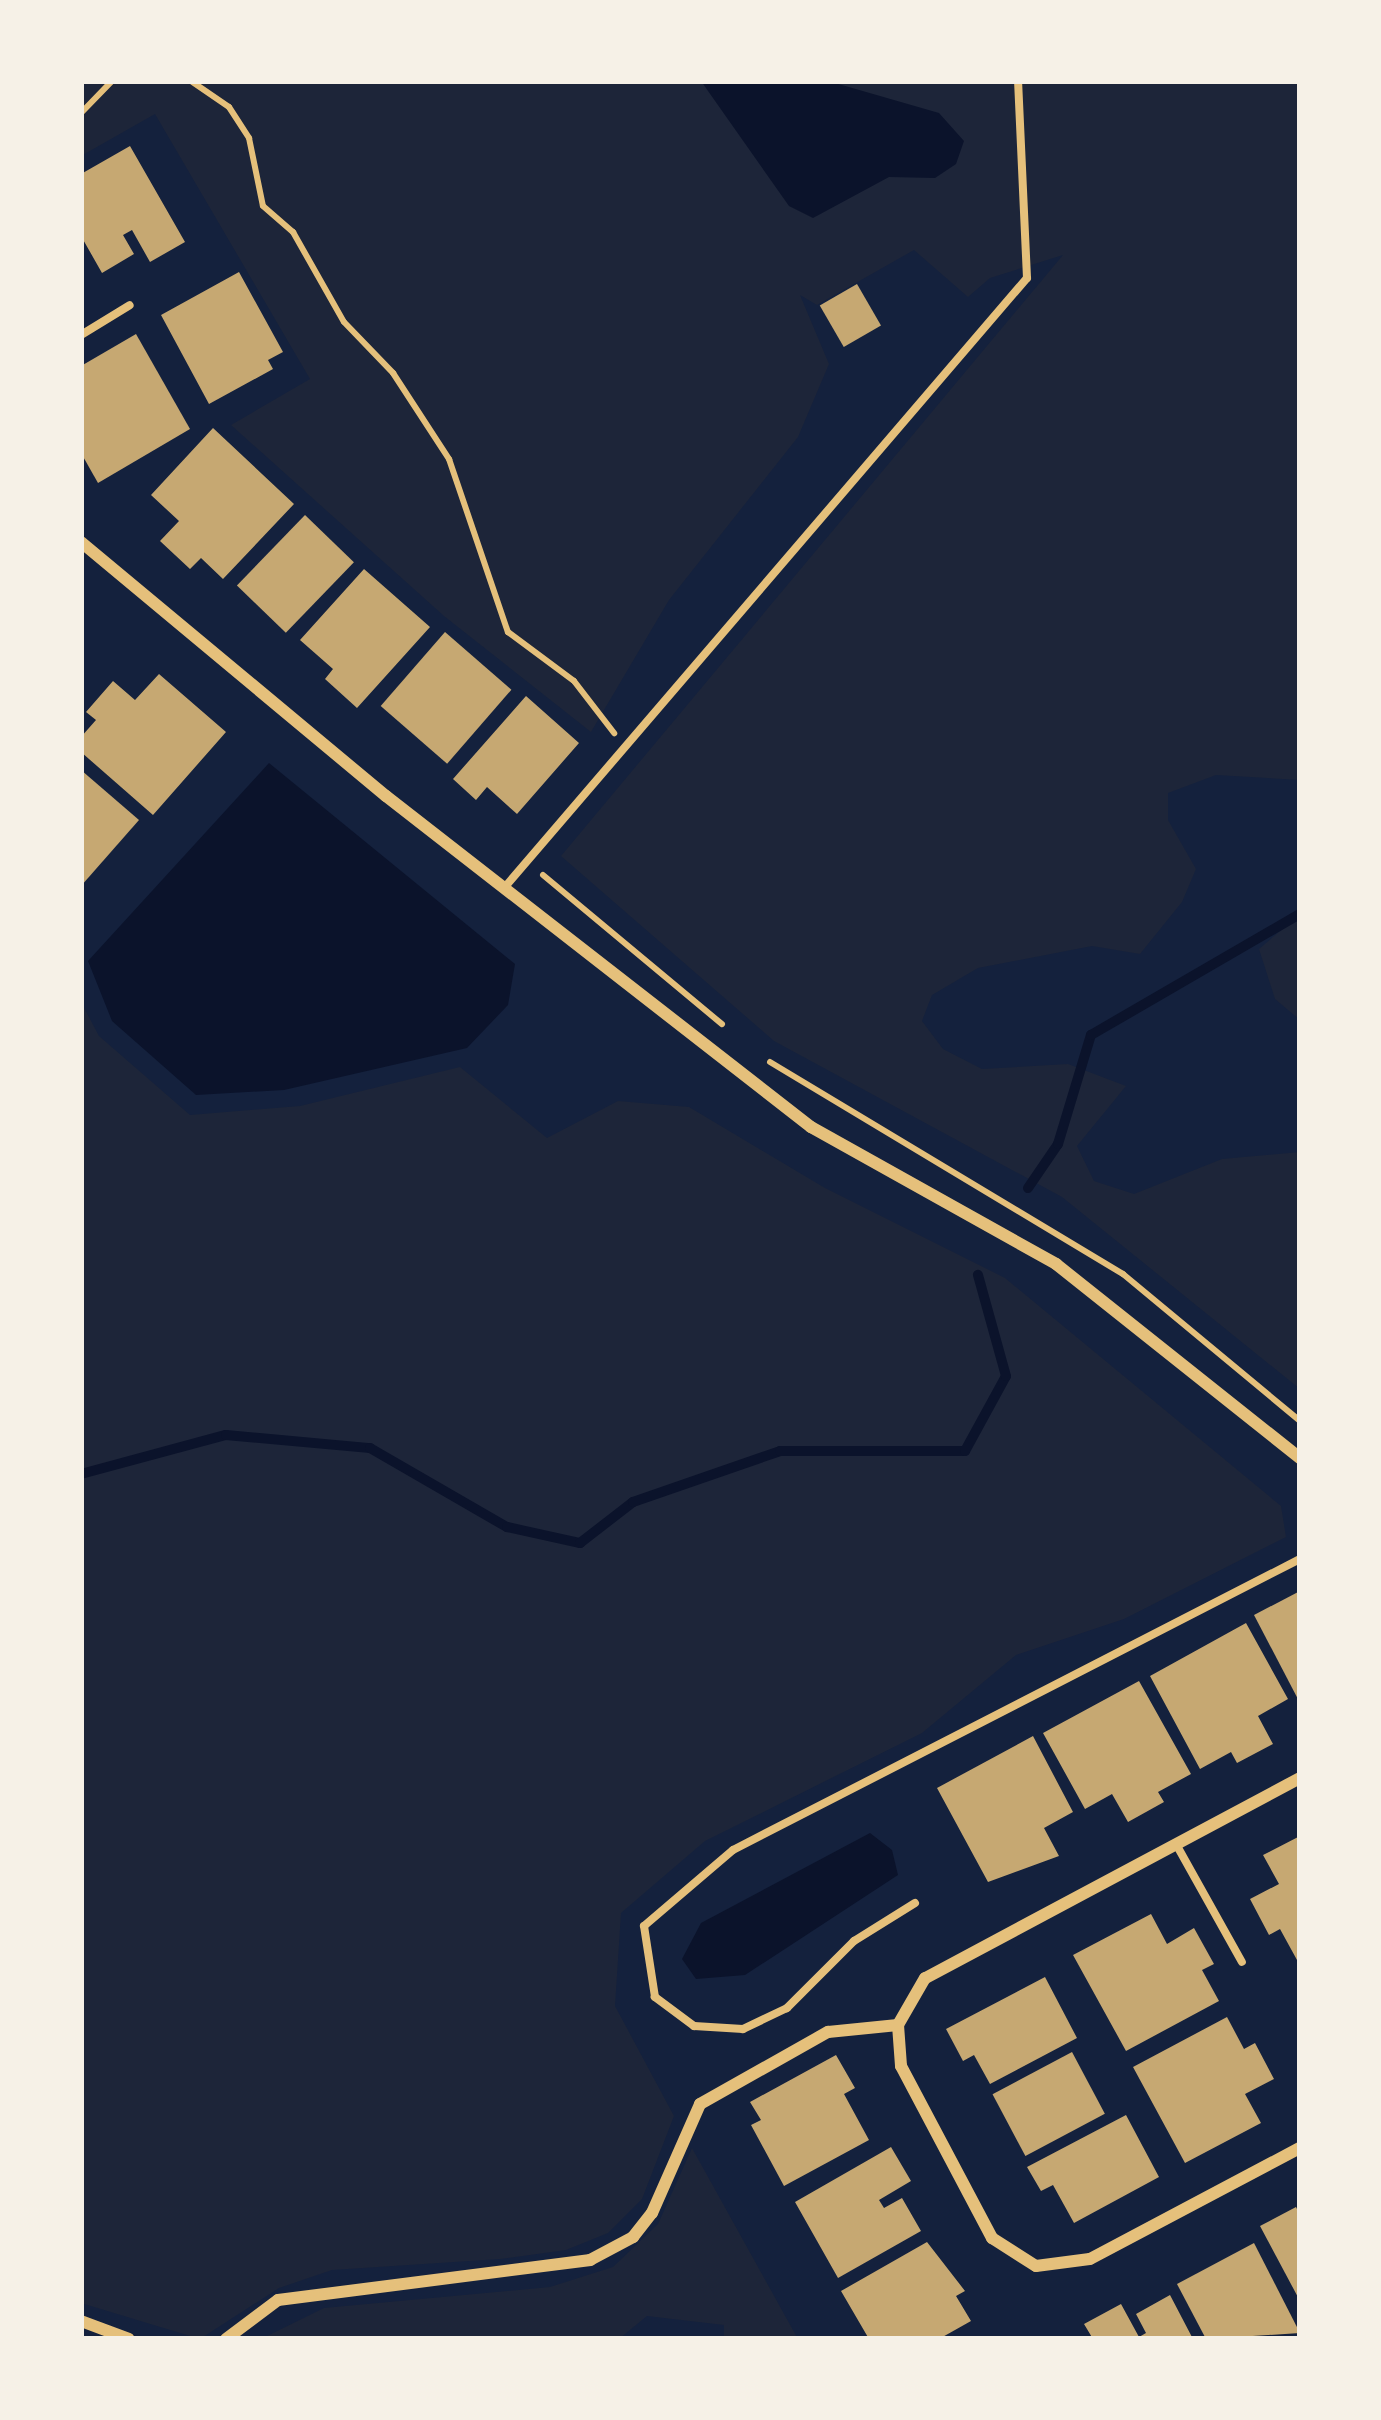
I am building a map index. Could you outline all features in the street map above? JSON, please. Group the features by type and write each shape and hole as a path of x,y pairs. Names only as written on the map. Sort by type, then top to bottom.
{"street":[{"path":"81,542 504,888 811,1126 1056,1264 1300,1458"},
{"path":"1300,1778 925,1978 898,2025 901,2066 992,2238 1036,2266 1090,2259 1300,2148"},
{"path":"226,2339 278,2300 590,2260 633,2237 652,2213 700,2104 828,2032 898,2025"},
{"path":"81,2321 129,2339"}],"lane":[{"path":"504,888 1027,278 1018,81"},
{"path":"81,335 130,305"},
{"path":"915,1904 854,1941 787,2008 743,2029 694,2026 655,1997 644,1926 733,1850 1300,1558"},
{"path":"1176,1844 1242,1962"}],"path":[{"path":"81,113 112,81"},
{"path":"191,81 230,107 249,138 262,206 293,232 344,322 394,373 449,460 508,632 574,681 626,744"},
{"path":"527,861 729,1029"},
{"path":"760,1055 1123,1274 1300,1421"}],"shaded area":[{"path":"81,81 1300,81 1300,780 1216,775 1168,793 1168,820 1196,869 1182,902 1140,954 1092,946 978,968 932,995 922,1021 943,1049 982,1069 1068,1064 1126,1086 1077,1146 1094,1181 1134,1194 1222,1159 1300,1152 1300,1389 1062,1197 774,1041 561,856 1063,255 990,278 968,297 914,250 817,305 800,295 829,364 798,437 669,600 591,732 444,616 231,425 310,379 155,114 81,156"},
{"path":"701,81 828,81 939,113 964,141 956,164 935,178 889,177 813,218 789,206"},
{"path":"269,763 515,964 508,1005 467,1048 284,1090 196,1095 112,1021 88,961"},
{"path":"1300,914 1300,1020 1275,999 1259,949"},
{"path":"81,1002 99,1036 190,1115 300,1106 460,1067 547,1138 618,1101 689,1107 825,1188 1005,1278 1281,1506 1286,1537 1124,1619 1016,1655 922,1733 705,1841 621,1913 615,2006 674,2116 642,2199 608,2233 566,2250 500,2259 332,2270 279,2288 200,2339 81,2303"},
{"path":"870,1833 892,1850 898,1875 745,1975 696,1979 682,1959 701,1923"},
{"path":"692,2148 798,2339 724,2339 724,2325 647,2316 619,2339 261,2339 324,2308 550,2287 613,2267 658,2224"}],"building":[{"path":"130,146 185,242 150,262 132,230 123,235 134,254 102,273 81,236 81,174"},
{"path":"239,272 283,352 268,360 273,369 209,404 161,315"},
{"path":"857,284 881,326 844,347 820,306"},
{"path":"136,334 190,429 98,483 81,453 81,366"},
{"path":"213,428 294,504 223,579 201,558 190,569 160,541 179,521 151,495"},
{"path":"305,515 354,562 286,633 237,585"},
{"path":"364,569 430,627 357,708 325,679 333,669 300,640"},
{"path":"445,632 511,690 447,764 381,706"},
{"path":"159,674 226,732 153,815 81,752 81,737 96,720 86,712 113,681 135,700"},
{"path":"526,696 579,743 517,814 487,787 476,800 453,779"},
{"path":"81,770 139,820 81,886"},
{"path":"1300,1591 1300,1703 1254,1615"},
{"path":"1246,1623 1288,1699 1258,1716 1273,1744 1237,1763 1231,1752 1200,1769 1150,1676"},
{"path":"1139,1681 1191,1774 1158,1792 1164,1802 1128,1822 1112,1794 1085,1809 1043,1733"},
{"path":"1033,1736 1073,1812 1044,1828 1059,1856 988,1882 937,1788"},
{"path":"1300,1836 1297,1960 1280,1929 1269,1935 1250,1899 1279,1884 1263,1855"},
{"path":"1151,1914 1167,1944 1194,1928 1214,1964 1202,1970 1219,2001 1126,2051 1073,1955"},
{"path":"1045,1977 1077,2038 990,2084 974,2055 963,2061 946,2029"},
{"path":"1227,2017 1244,2049 1255,2043 1274,2079 1245,2094 1261,2123 1185,2163 1133,2067"},
{"path":"1072,2052 1105,2114 1025,2156 993,2094"},
{"path":"836,2055 855,2088 844,2094 869,2140 784,2186 751,2125 761,2120 750,2102"},
{"path":"1126,2115 1159,2177 1074,2223 1053,2185 1041,2191 1027,2167"},
{"path":"891,2147 911,2181 879,2200 884,2208 902,2198 921,2231 838,2278 795,2202"},
{"path":"1296,2207 1300,2215 1300,2301 1260,2226"},
{"path":"927,2242 965,2291 956,2296 971,2321 939,2339 869,2339 841,2291"},
{"path":"1254,2243 1300,2333 1206,2339 1177,2284"},
{"path":"1170,2295 1193,2339 1093,2339 1084,2324 1121,2304 1139,2337 1146,2333 1136,2314"}],"waterway":[{"path":"1028,1188 1058,1144 1091,1035 1300,914"},
{"path":"81,1474 226,1435 370,1448 507,1527 580,1543 633,1502 780,1451 965,1451 1006,1376 978,1275"}]}
